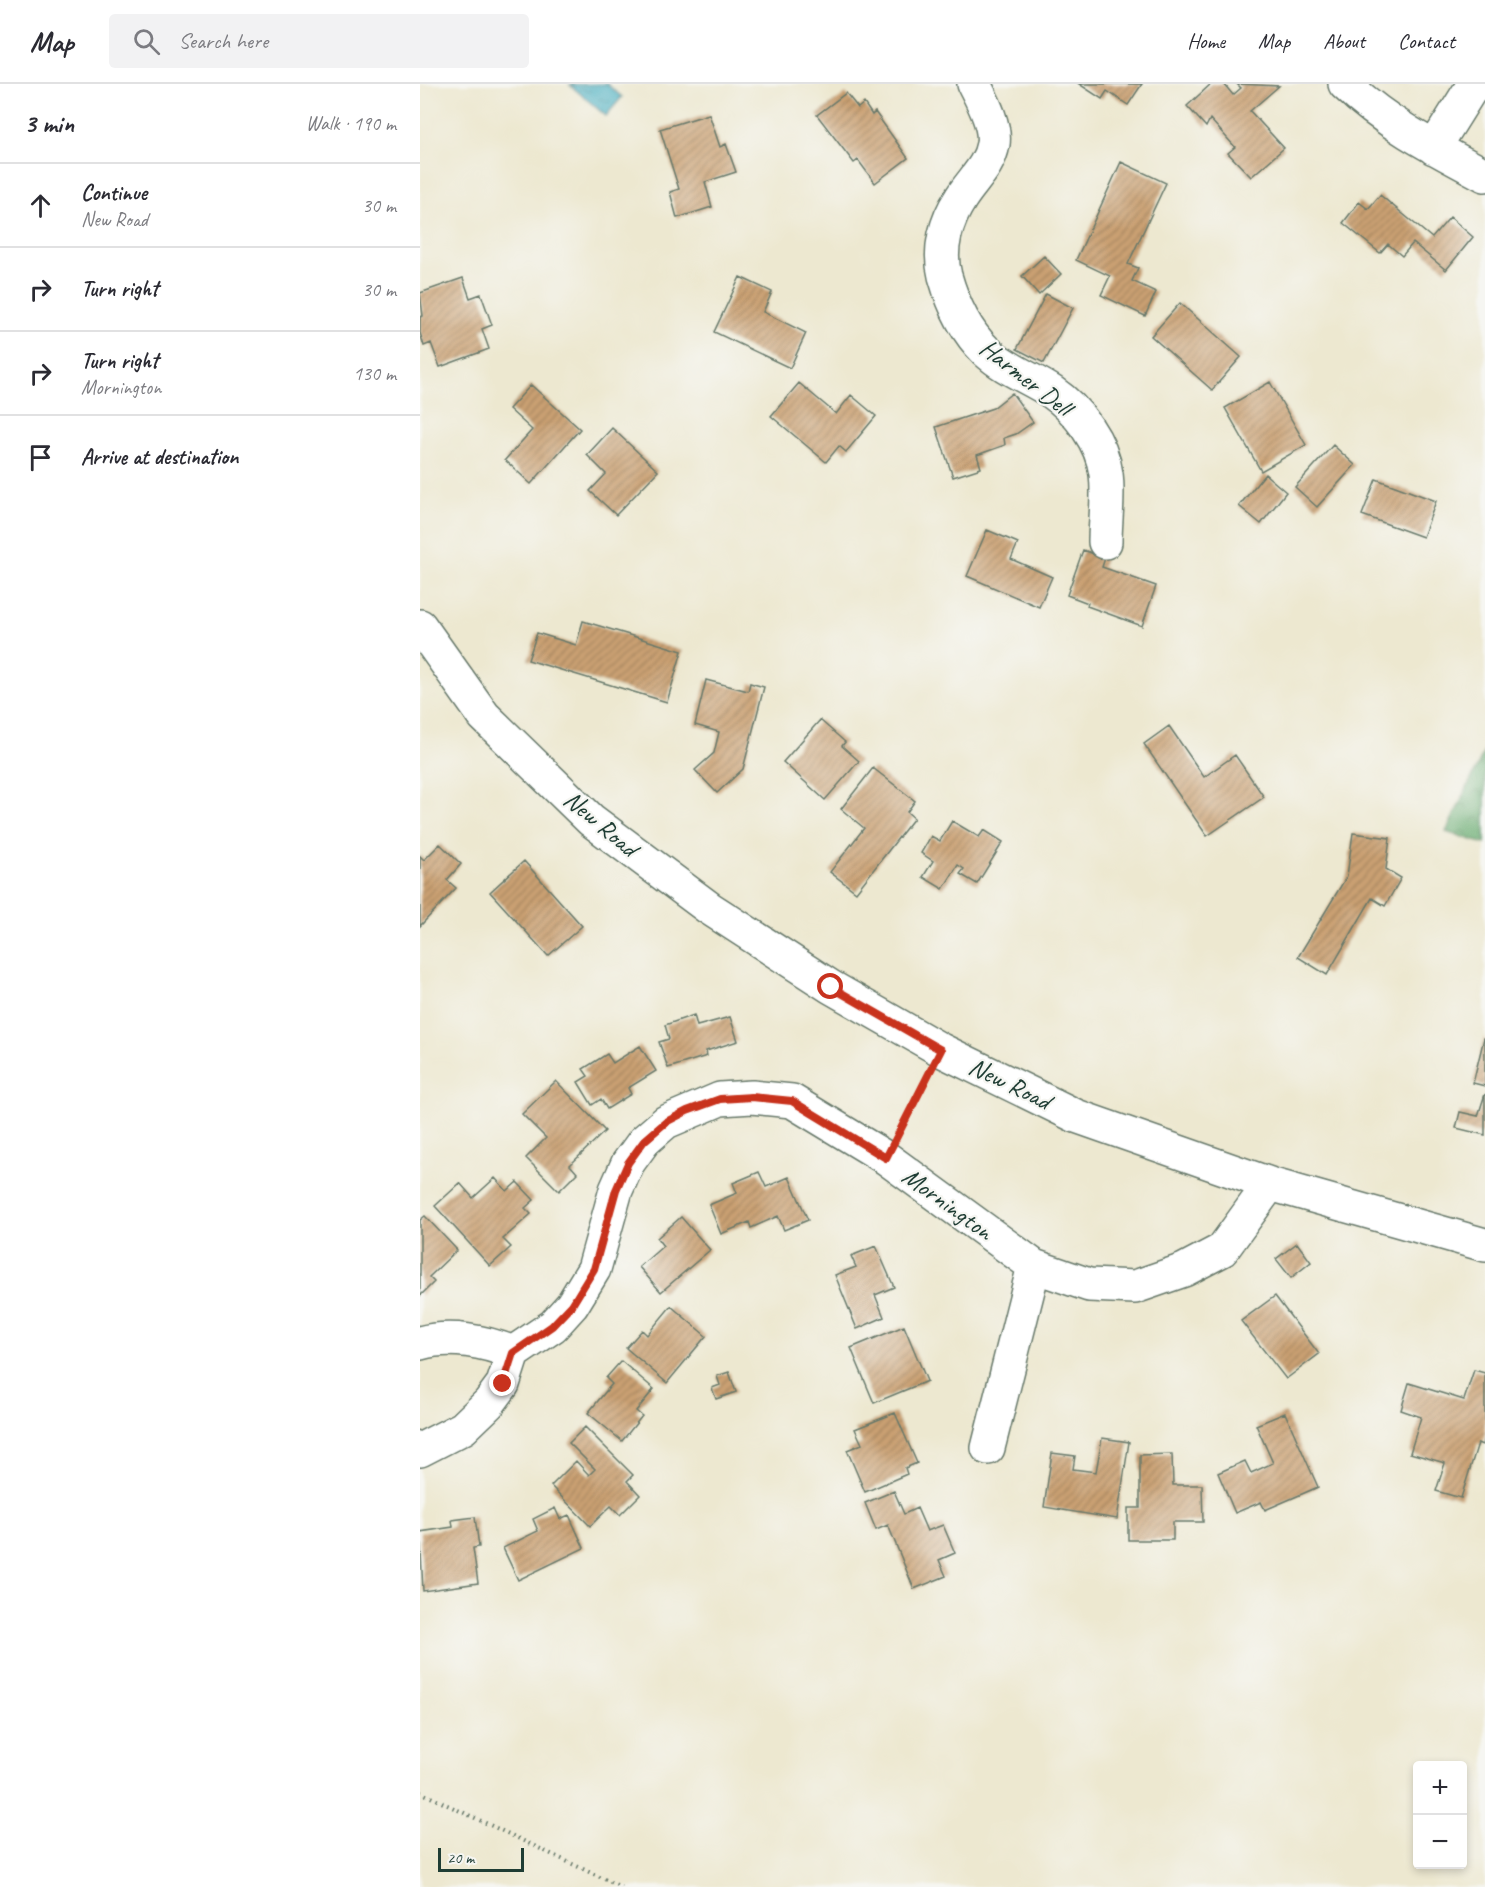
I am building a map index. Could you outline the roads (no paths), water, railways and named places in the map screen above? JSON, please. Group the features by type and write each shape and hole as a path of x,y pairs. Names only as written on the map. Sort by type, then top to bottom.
{"street":[{"name":"Harmer Dell","path":"974,84 984,104 993,142 987,165 961,198 950,220 942,247 945,274 957,309 971,333 987,352 1054,393 1091,434 1106,474 1105,542"},
{"path":"1344,84 1368,106 1434,148 1485,175"},
{"path":"1434,148 1474,84"},
{"name":"New Road","path":"420,626 484,716 591,820 709,908 831,987 941,1050 1076,1116 1270,1184 1485,1245"},
{"name":"Mornington","path":"513,1353 552,1326 572,1305 594,1269 616,1190 628,1163 644,1141 666,1122 687,1111 720,1099 752,1097 792,1101 886,1158 1034,1266 1089,1285 1135,1287 1164,1277 1222,1250 1270,1184"},
{"path":"988,1448 1034,1266"},
{"path":"420,1343 471,1341 494,1345 513,1353 503,1384 489,1403 463,1428 420,1450"}],"water":[{"path":"607,84 622,97 606,116 570,85"}]}
